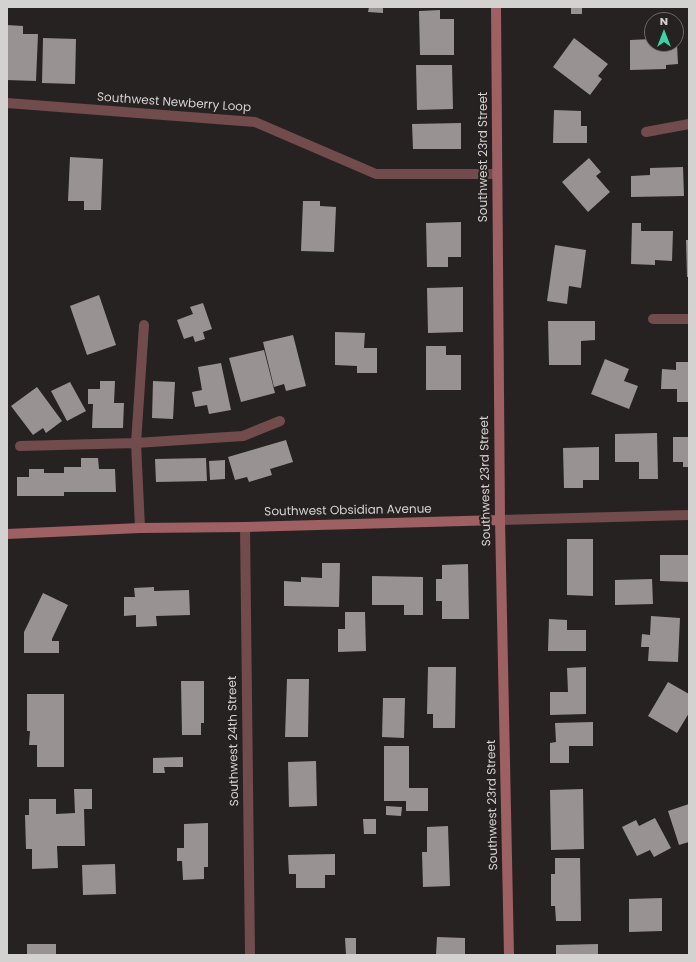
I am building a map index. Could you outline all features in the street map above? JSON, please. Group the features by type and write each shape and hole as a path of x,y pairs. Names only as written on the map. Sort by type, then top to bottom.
{"street":[{"name":"Southwest 23rd Street","path":"496,7 500,520 509,955"},
{"name":"Southwest Newberry Loop","path":"7,103 256,122 376,174 497,174"},
{"path":"646,132 689,124"},
{"path":"652,319 689,319"},
{"path":"140,528 136,443 144,326"},
{"path":"20,446 136,443 243,436 280,421"},
{"name":"Southwest Obsidian Avenue","path":"7,534 140,528 245,527 689,515"},
{"name":"Southwest 24th Street","path":"245,527 250,955"}],"building":[{"path":"369,7 383,7 383,13 368,12"},
{"path":"571,7 582,7 582,14 571,14"},
{"path":"440,10 440,19 454,19 454,55 420,55 419,11"},
{"path":"7,25 23,26 23,34 38,34 36,81 7,80"},
{"path":"43,38 76,39 75,84 42,83"},
{"path":"574,38 608,64 598,76 602,79 590,95 553,67"},
{"path":"644,39 644,52 677,52 678,64 666,65 666,69 630,70 630,40"},
{"path":"416,65 452,65 453,109 417,110"},
{"path":"554,110 581,111 581,126 587,126 587,143 553,143"},
{"path":"461,123 461,149 413,149 412,124"},
{"path":"70,157 103,159 101,210 84,210 84,201 68,201"},
{"path":"589,158 601,172 596,176 610,192 588,212 562,182"},
{"path":"683,167 684,196 631,197 631,176 650,175 650,168"},
{"path":"303,201 320,201 320,206 336,207 334,252 301,251"},
{"path":"461,222 461,257 448,257 448,267 427,267 426,223"},
{"path":"632,223 641,223 641,231 673,231 672,261 655,260 655,265 631,264"},
{"path":"686,240 689,240 689,277 687,277"},
{"path":"555,245 586,250 581,288 569,286 567,304 547,301"},
{"path":"463,287 463,332 428,333 427,288"},
{"path":"99,295 116,345 87,355 70,306"},
{"path":"203,303 212,329 203,332 205,339 195,342 193,336 184,339 177,320 193,314 190,307"},
{"path":"548,321 595,321 595,340 581,341 581,365 549,365"},
{"path":"335,332 365,333 364,348 377,348 377,373 357,373 357,366 335,365"},
{"path":"293,335 306,386 286,391 284,384 274,387 263,342"},
{"path":"426,346 446,346 446,355 461,355 461,390 426,390"},
{"path":"264,350 275,393 241,402 229,358"},
{"path":"605,359 629,369 624,381 638,386 629,409 591,394"},
{"path":"676,362 689,362 689,402 677,402 677,389 661,389 662,369 676,370"},
{"path":"221,363 231,410 209,414 207,405 195,407 192,392 202,390 198,367"},
{"path":"100,381 115,381 114,403 124,403 123,428 92,428 93,404 88,404 88,389 100,389"},
{"path":"153,381 175,382 173,419 152,418"},
{"path":"70,382 86,411 67,421 51,391"},
{"path":"37,387 62,421 46,433 43,428 33,435 11,406"},
{"path":"657,433 658,479 639,479 639,462 615,462 615,434"},
{"path":"673,437 689,437 689,467 683,467 683,462 673,462"},
{"path":"286,440 293,462 270,469 272,475 249,482 247,477 235,480 228,457"},
{"path":"599,447 599,480 583,480 583,488 564,488 563,448"},
{"path":"81,458 98,458 99,469 115,469 116,492 64,492 64,496 17,496 17,477 29,477 29,469 44,469 44,473 64,473 64,467 81,467"},
{"path":"206,458 207,481 156,482 155,459"},
{"path":"225,460 225,479 210,480 209,461"},
{"path":"567,539 593,539 593,596 567,595"},
{"path":"660,555 689,555 689,582 660,581"},
{"path":"322,563 340,563 339,607 284,606 284,581 301,582 301,577 322,578"},
{"path":"468,564 469,619 442,619 442,601 436,601 436,579 442,579 442,565"},
{"path":"372,576 423,577 423,615 404,615 404,605 372,605"},
{"path":"652,579 653,604 615,605 615,580"},
{"path":"154,587 154,591 189,590 190,615 156,616 157,626 136,627 136,615 124,616 124,597 135,597 134,588"},
{"path":"43,593 68,605 52,639 52,641 59,641 59,653 24,653 24,632"},
{"path":"345,612 365,612 366,651 338,652 338,629 345,629"},
{"path":"651,616 680,618 678,662 648,661 649,647 641,647 642,634 650,635"},
{"path":"549,619 567,620 567,630 586,630 586,651 548,651"},
{"path":"428,667 456,667 455,728 433,728 433,714 427,714"},
{"path":"586,667 586,714 550,715 550,692 568,692 567,668"},
{"path":"287,679 309,679 308,737 285,737"},
{"path":"181,681 204,681 204,723 201,723 201,735 182,735"},
{"path":"668,682 689,694 689,713 677,733 648,716"},
{"path":"27,694 64,694 64,767 37,767 37,745 29,745 30,731 27,731"},
{"path":"383,698 405,698 404,738 382,737"},
{"path":"593,722 593,746 569,746 569,763 550,763 550,743 556,742 555,723"},
{"path":"384,746 409,746 409,788 428,788 428,811 406,811 406,801 384,801"},
{"path":"183,757 183,767 164,767 165,773 153,773 153,758"},
{"path":"316,761 317,806 289,807 288,762"},
{"path":"74,789 92,789 92,809 84,809 85,846 57,846 58,868 32,869 32,849 26,849 25,815 29,815 29,799 56,799 56,814 75,813"},
{"path":"583,789 584,849 551,850 550,790"},
{"path":"689,804 689,842 679,845 668,811"},
{"path":"386,806 402,807 401,816 386,815"},
{"path":"655,818 671,848 654,857 650,850 637,856 622,827 636,820 639,826"},
{"path":"363,819 376,819 376,834 364,834"},
{"path":"208,823 208,867 204,867 204,879 183,880 182,861 177,861 177,848 184,848 184,824"},
{"path":"448,826 450,886 423,887 422,852 427,852 427,827"},
{"path":"335,854 335,875 325,875 325,888 296,888 296,874 289,874 288,855"},
{"path":"555,858 580,858 581,921 556,921 555,906 551,906 551,874 555,874"},
{"path":"115,864 116,894 83,895 82,865"},
{"path":"662,898 662,931 629,932 629,899"},
{"path":"437,937 465,938 465,955 436,955"},
{"path":"345,938 356,938 356,955 346,955"},
{"path":"27,944 56,944 56,955 27,955"},
{"path":"598,944 598,955 556,955 556,945"}]}
